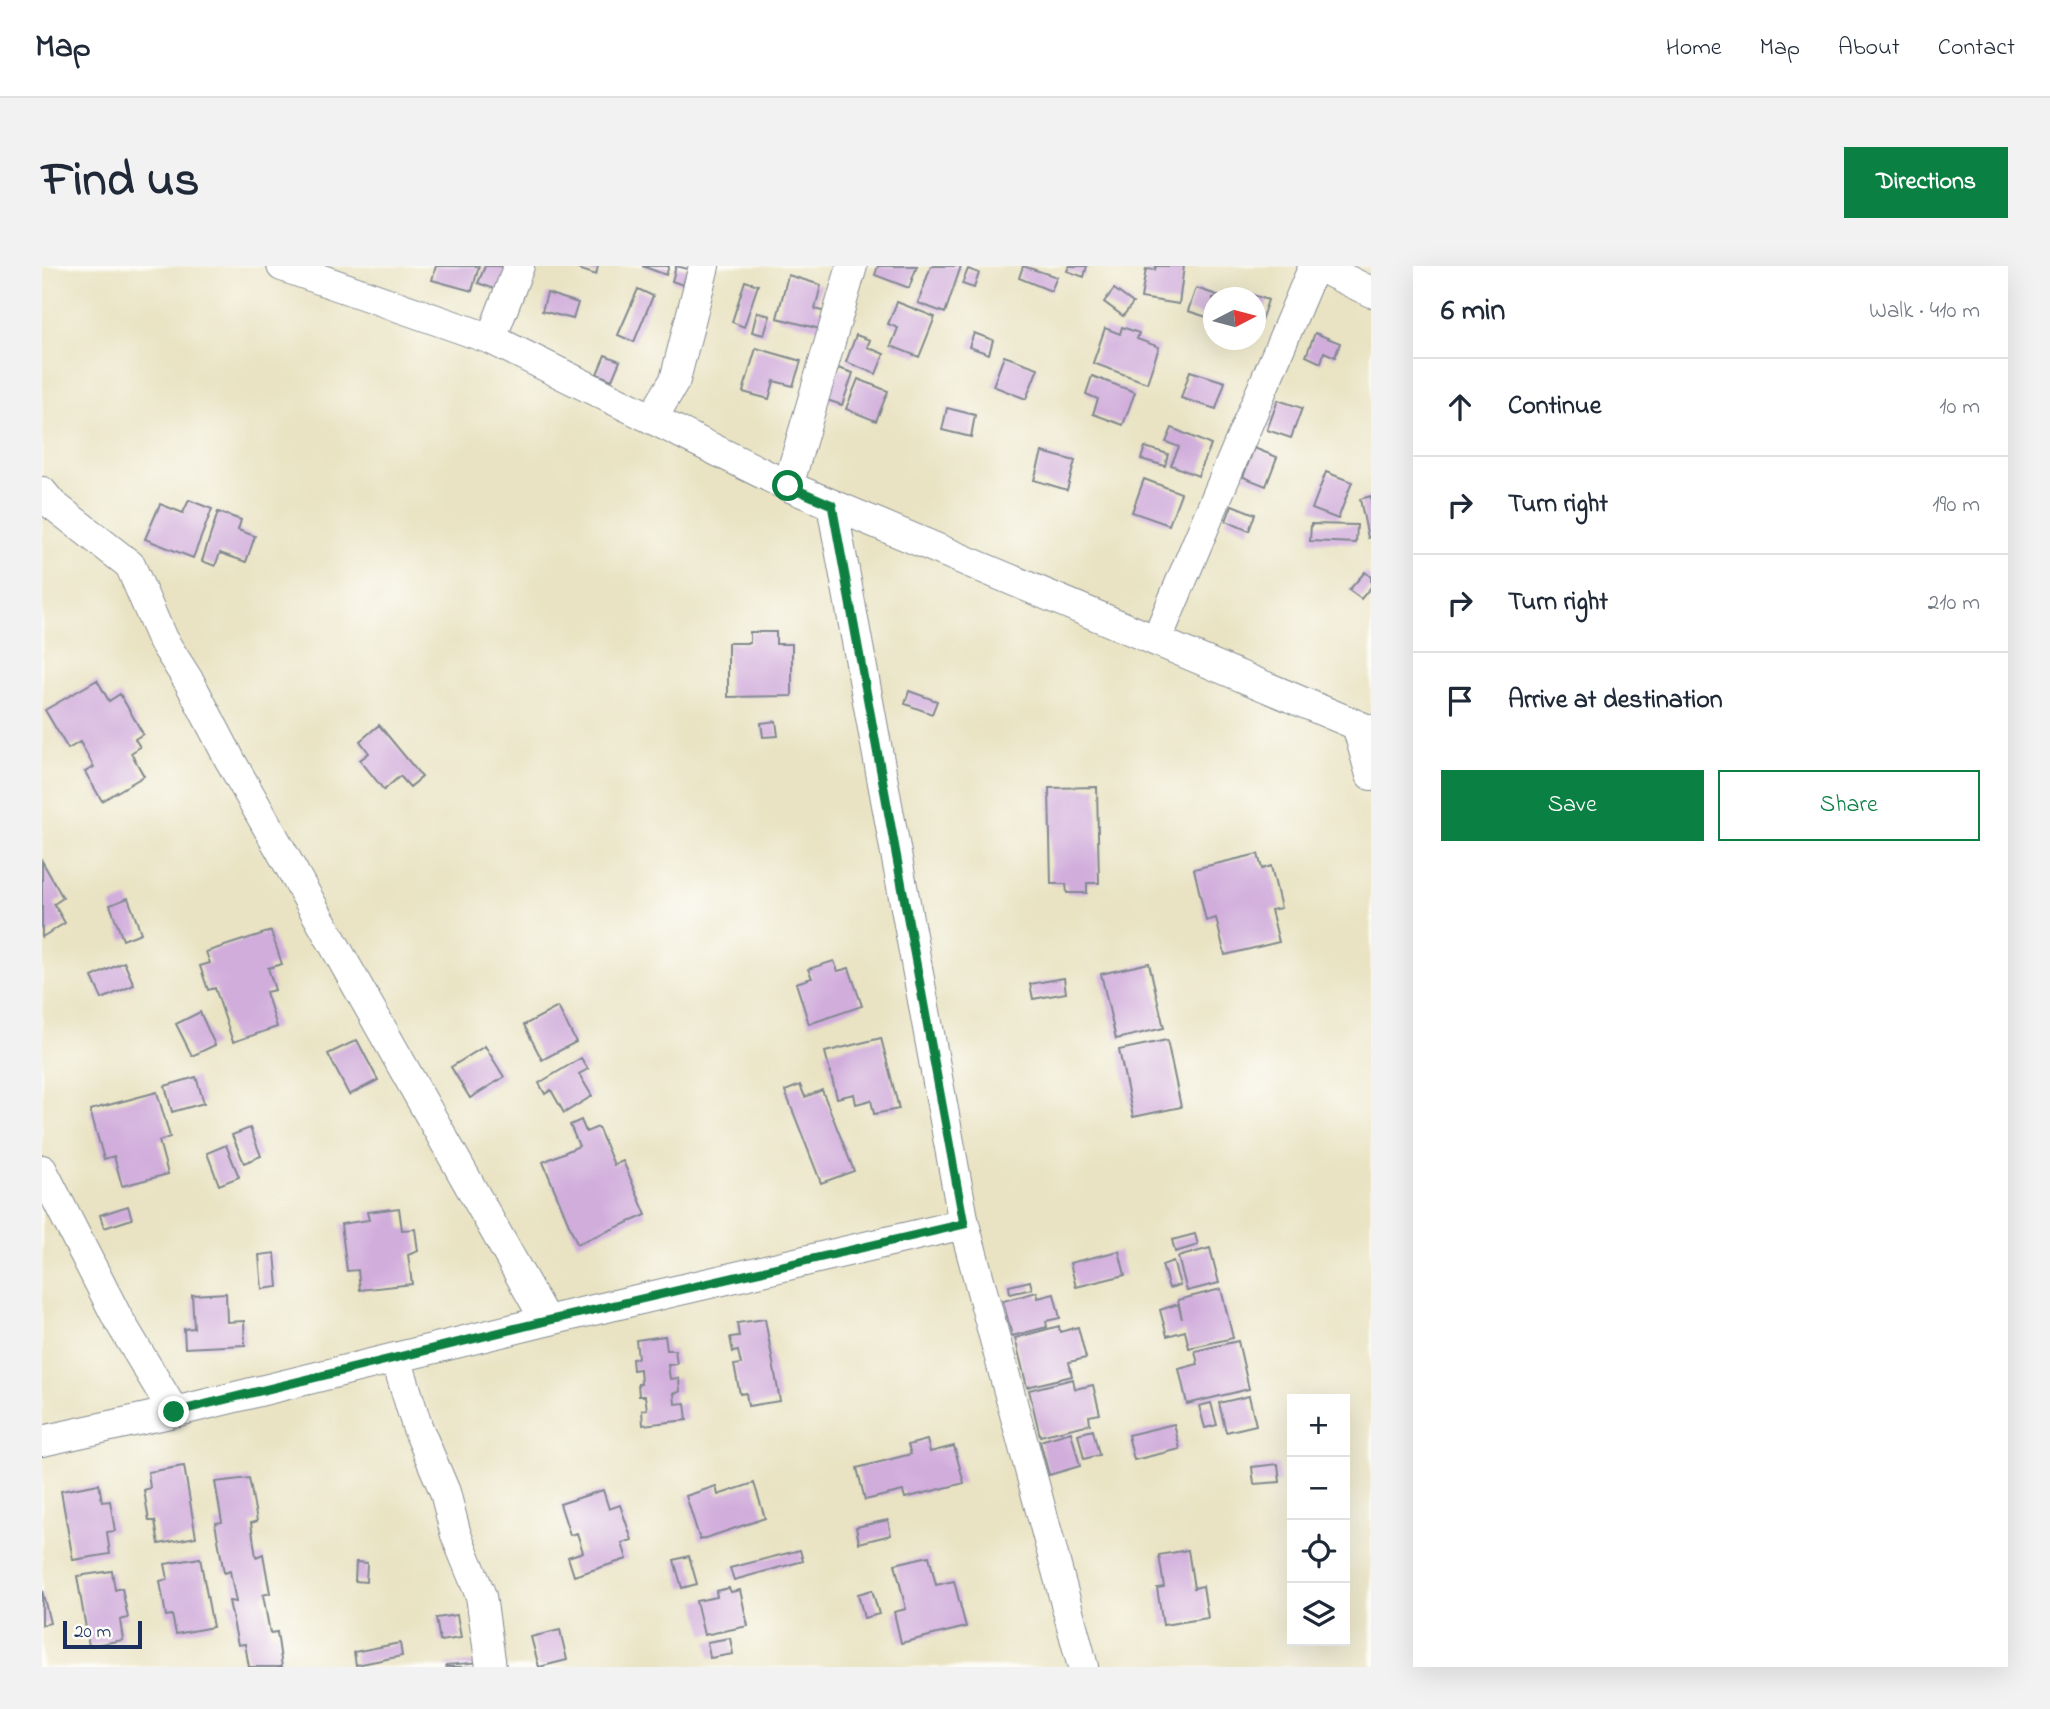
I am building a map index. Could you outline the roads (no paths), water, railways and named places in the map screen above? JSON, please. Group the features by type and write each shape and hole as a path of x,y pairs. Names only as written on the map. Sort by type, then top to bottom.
{"street":[{"path":"282,266 491,339 788,486 1364,728 1371,775"},
{"path":"491,339 519,266"},
{"path":"653,417 675,380 704,266"},
{"path":"788,486 852,266"},
{"path":"1156,640 1316,266 1371,292"},
{"path":"42,492 52,505 130,565 162,639 190,683 230,761 546,1321"},
{"path":"832,505 964,1224 1083,1667"},
{"path":"42,1170 117,1317 174,1412"},
{"path":"42,1441 964,1224"},
{"path":"396,1358 417,1426 445,1492 456,1535 481,1596 491,1667"}]}
